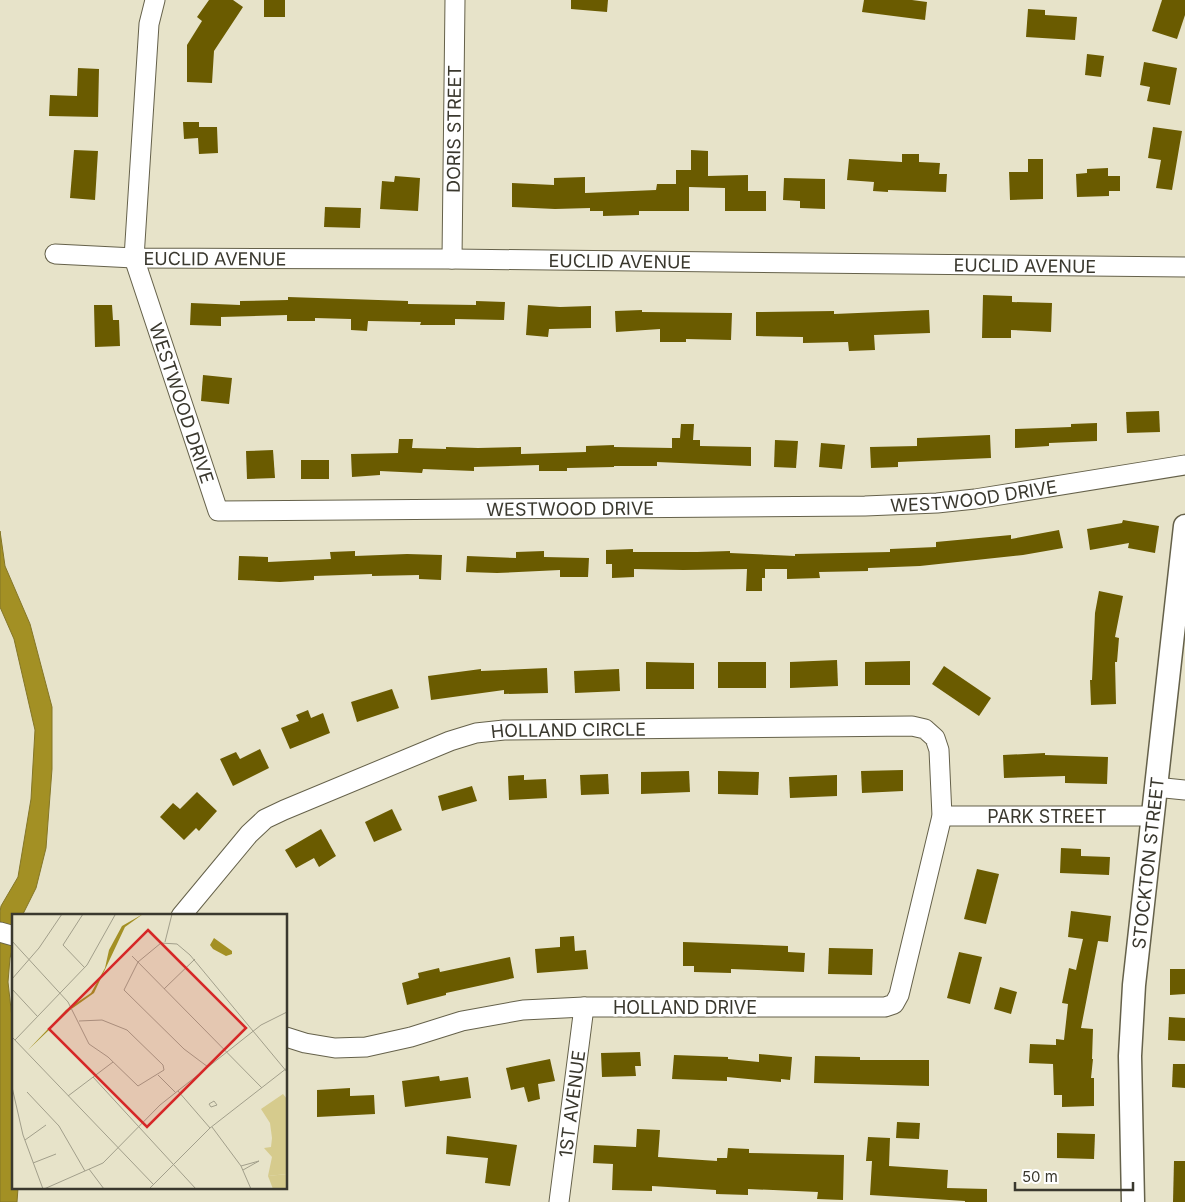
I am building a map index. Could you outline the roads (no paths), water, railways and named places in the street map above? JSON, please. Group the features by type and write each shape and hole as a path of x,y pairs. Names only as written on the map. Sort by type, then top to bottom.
{"street":[{"path":"134,258 149,24 155,0"},
{"name":"DORIS STREET","path":"452,259 455,0"},
{"name":"EUCLID AVENUE","path":"55,254 134,258 452,259 1185,267"},
{"name":"WESTWOOD DRIVE","path":"134,258 218,511 845,506 937,503 975,499 1185,465"},
{"name":"STOCKTON STREET","path":"1133,1202 1131,1020 1185,526"},
{"name":"HOLLAND CIRCLE","path":"183,914 249,834 264,820 450,741 476,733 504,730 912,726 925,729 935,738 939,750 942,816"},
{"path":"1155,787 1185,790"},
{"name":"PARK STREET","path":"942,816 1152,816"},
{"name":"HOLLAND DRIVE","path":"288,1037 305,1043 335,1048 366,1047 412,1037 462,1021 523,1010 584,1007 885,1008 894,1004 899,995 942,816"},
{"name":"1ST AVENUE","path":"559,1202 584,1007"}]}
